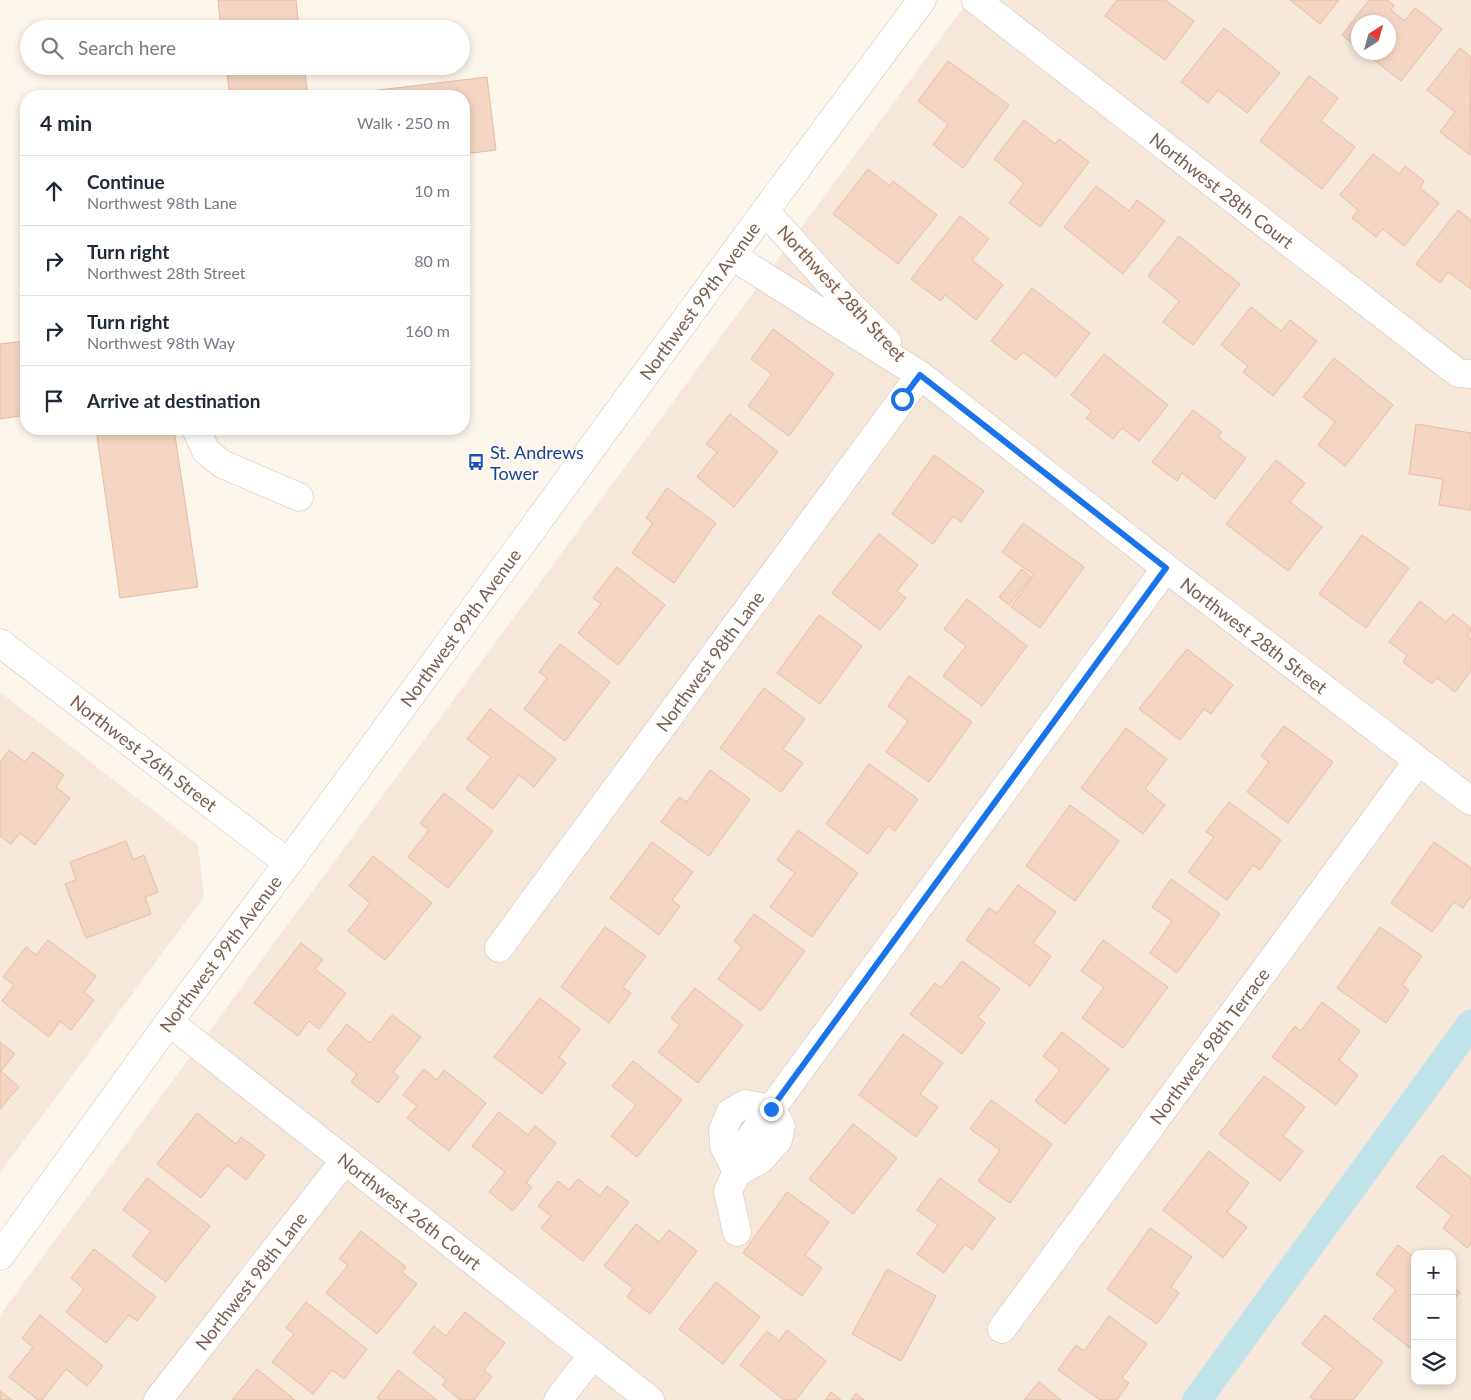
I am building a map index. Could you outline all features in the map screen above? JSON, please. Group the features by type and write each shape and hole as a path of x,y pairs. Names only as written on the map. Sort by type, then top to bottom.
{"street":[{"name":"Northwest 99th Avenue","path":"0,1256 169,1022 922,0"},
{"name":"Northwest 28th Court","path":"976,0 1458,373 1471,374"},
{"name":"Northwest 28th Street","path":"765,211 848,303 920,375"},
{"name":"Northwest 28th Street","path":"732,256 920,375 1166,568 1471,801"},
{"name":"Northwest 98th Lane","path":"499,948 920,375"},
{"path":"199,435 206,451 222,464 299,497"},
{"path":"748,1141 1166,568"},
{"name":"Northwest 26th Street","path":"0,643 288,863"},
{"name":"Northwest 98th Terrace","path":"1002,1329 1418,761"},
{"name":"Northwest 26th Court","path":"169,1022 650,1400"},
{"path":"737,1172 724,1146 724,1130 730,1113 745,1104 771,1109"},
{"path":"736,1232 728,1191 737,1172 760,1160 778,1140 780,1126 771,1109"},
{"name":"Northwest 98th Lane","path":"158,1400 345,1160"},
{"path":"558,1400 592,1356"}],"shaded area":[{"path":"969,0 1471,0 1471,1400 0,1400 0,1315"},
{"path":"0,692 198,845 204,897 0,1173"}],"building":[{"path":"218,0 296,0 298,20 220,20"},
{"path":"1117,0 1165,0 1194,21 1165,60 1105,16"},
{"path":"1290,0 1339,0 1320,24"},
{"path":"1369,0 1387,0 1394,5 1391,10 1405,21 1415,8 1442,29 1401,81 1374,60 1396,60 1396,15 1357,15"},
{"path":"1351,23 1351,42 1342,35"},
{"path":"1224,28 1280,73 1247,113 1218,90 1208,103 1181,82"},
{"path":"1460,48 1471,57 1470,155 1440,132 1455,112 1427,90"},
{"path":"948,61 1009,105 963,168 933,145 948,124 918,101"},
{"path":"227,75 305,75 307,90 229,90"},
{"path":"1309,76 1338,98 1321,121 1355,147 1322,189 1260,141"},
{"path":"487,77 496,150 470,153 470,90 379,90"},
{"path":"1024,120 1055,144 1059,139 1089,162 1040,227 1009,203 1024,183 994,159"},
{"path":"1373,154 1399,174 1405,166 1424,181 1420,188 1439,203 1404,246 1383,229 1376,237 1352,218 1358,210 1340,195"},
{"path":"868,169 890,186 893,181 937,215 898,264 833,214"},
{"path":"1096,186 1129,211 1137,200 1165,221 1123,274 1064,227"},
{"path":"1458,210 1471,220 1471,289 1448,272 1440,283 1416,264"},
{"path":"960,216 989,239 972,260 1003,285 976,320 945,295 941,301 911,279"},
{"path":"1179,236 1240,284 1193,345 1163,322 1179,301 1148,276"},
{"path":"1032,288 1090,333 1056,377 1023,352 1016,360 991,341"},
{"path":"1251,307 1281,331 1290,320 1317,341 1273,396 1243,372 1248,366 1221,345"},
{"path":"773,329 834,374 789,436 748,406 772,374 751,359"},
{"path":"20,342 20,416 0,419 0,344"},
{"path":"1104,354 1168,405 1139,441 1122,428 1113,439 1086,418 1092,411 1071,395"},
{"path":"1334,358 1393,405 1345,466 1318,445 1335,422 1303,397"},
{"path":"1193,410 1222,432 1218,437 1246,458 1215,499 1182,473 1177,481 1152,462"},
{"path":"730,414 778,452 734,507 697,477 717,452 706,444"},
{"path":"1416,424 1471,433 1471,510 1439,505 1443,479 1409,474"},
{"path":"97,435 175,435 198,587 120,598"},
{"path":"934,455 984,491 961,522 953,516 933,544 892,514"},
{"path":"1276,460 1305,483 1290,502 1322,527 1288,571 1226,524"},
{"path":"667,488 716,523 674,583 632,553 653,523 646,518"},
{"path":"1023,523 1084,567 1040,628 1011,607 1034,575 1002,552"},
{"path":"879,534 918,565 897,591 906,598 880,630 832,593"},
{"path":"1362,535 1409,568 1366,628 1319,594"},
{"path":"617,567 665,605 618,665 578,633 601,604 593,598"},
{"path":"1022,569 1031,577 1009,605 999,597"},
{"path":"967,599 1027,646 982,706 943,676 966,646 944,629"},
{"path":"1420,601 1446,622 1453,614 1471,628 1467,636 1471,639 1471,671 1455,692 1437,678 1432,684 1403,662 1407,655 1389,642"},
{"path":"819,615 862,646 820,704 777,673"},
{"path":"560,644 610,682 565,741 524,709 547,678 539,672"},
{"path":"1187,649 1233,685 1211,714 1204,709 1180,740 1139,709"},
{"path":"909,676 972,722 929,782 886,752 908,721 888,706"},
{"path":"764,688 805,719 783,749 803,763 781,792 720,748"},
{"path":"490,709 556,759 534,787 519,775 493,809 466,789 491,757 467,739"},
{"path":"1284,726 1333,762 1288,823 1247,792 1269,762 1261,756"},
{"path":"1126,728 1167,759 1145,789 1165,805 1143,834 1081,788"},
{"path":"9,750 25,762 33,752 64,775 56,787 70,798 35,845 20,833 11,844 0,836 0,762"},
{"path":"869,764 918,799 895,831 888,826 868,854 826,824"},
{"path":"710,770 750,799 709,856 661,822 679,797 687,802"},
{"path":"444,793 493,831 448,888 408,857 429,830 420,823"},
{"path":"1229,802 1281,840 1260,870 1253,865 1227,900 1188,872 1214,837 1206,832"},
{"path":"1070,805 1119,841 1075,901 1026,866"},
{"path":"798,830 858,873 812,937 770,907 795,873 777,860"},
{"path":"126,841 133,860 144,855 158,892 145,897 151,914 86,938 65,884 76,880 70,862"},
{"path":"652,842 693,872 672,900 680,906 659,935 610,898"},
{"path":"1434,842 1471,868 1471,896 1463,908 1454,902 1432,932 1391,903"},
{"path":"373,856 432,903 385,960 348,931 370,903 349,886"},
{"path":"1171,879 1220,914 1177,973 1150,953 1172,921 1152,907"},
{"path":"1018,885 1056,912 1033,943 1051,956 1030,986 966,940 989,908 997,913"},
{"path":"754,914 805,951 761,1011 718,979 742,947 734,941"},
{"path":"605,927 646,956 623,987 631,993 609,1023 561,987"},
{"path":"1380,927 1422,956 1402,985 1409,990 1386,1023 1337,988"},
{"path":"48,940 96,976 84,992 94,1000 71,1030 60,1021 49,1037 2,1001 14,985 3,977 26,947 36,955"},
{"path":"1103,940 1168,987 1123,1048 1082,1018 1104,987 1081,971"},
{"path":"301,943 323,960 315,969 346,993 319,1029 309,1021 298,1036 254,1003"},
{"path":"962,961 1000,989 978,1017 985,1023 962,1054 910,1014 935,983 941,988"},
{"path":"695,988 743,1025 698,1083 658,1052 680,1025 671,1018"},
{"path":"540,998 580,1029 559,1057 566,1063 542,1094 494,1057"},
{"path":"1322,1002 1360,1031 1339,1060 1358,1075 1336,1105 1272,1057 1295,1026 1301,1031"},
{"path":"392,1015 421,1037 393,1072 399,1077 378,1103 351,1082 357,1074 327,1050 347,1024 370,1043"},
{"path":"1062,1032 1109,1069 1065,1124 1035,1101 1060,1070 1043,1056"},
{"path":"903,1034 943,1063 920,1094 938,1107 916,1137 859,1095"},
{"path":"0,1042 15,1054 1,1071 19,1087 0,1109"},
{"path":"633,1061 682,1100 637,1157 611,1136 636,1105 612,1086"},
{"path":"424,1069 437,1080 444,1070 486,1103 449,1151 407,1118 417,1106 403,1095"},
{"path":"1264,1076 1305,1107 1283,1136 1303,1151 1280,1181 1219,1134"},
{"path":"991,1100 1052,1144 1010,1203 978,1181 1000,1150 970,1129"},
{"path":"499,1112 528,1135 535,1126 556,1143 526,1183 532,1187 513,1211 489,1192 505,1172 472,1146"},
{"path":"197,1113 236,1144 241,1137 265,1155 246,1180 227,1165 201,1198 157,1164"},
{"path":"853,1124 897,1158 853,1214 809,1179"},
{"path":"1209,1151 1249,1183 1227,1212 1247,1227 1223,1258 1163,1210"},
{"path":"1442,1155 1471,1178 1471,1243 1467,1248 1443,1228 1452,1216 1416,1187"},
{"path":"147,1178 210,1226 166,1282 132,1256 151,1231 123,1210"},
{"path":"940,1178 995,1218 972,1250 965,1244 944,1273 917,1254 938,1225 917,1210"},
{"path":"578,1179 600,1196 607,1186 629,1202 583,1261 541,1228 551,1216 538,1206 558,1181 569,1190"},
{"path":"787,1192 829,1222 805,1255 822,1268 802,1296 743,1253"},
{"path":"636,1224 659,1242 669,1230 697,1251 650,1314 627,1297 633,1288 604,1266"},
{"path":"1150,1228 1192,1257 1171,1287 1179,1293 1157,1324 1107,1289"},
{"path":"361,1231 406,1267 402,1272 417,1284 377,1334 326,1293 348,1265 339,1259"},
{"path":"1398,1245 1411,1255 1411,1349 1373,1319 1396,1290 1376,1274"},
{"path":"94,1249 156,1297 137,1321 129,1315 106,1343 66,1312 84,1289 71,1278"},
{"path":"887,1269 936,1296 901,1361 852,1334"},
{"path":"716,1282 760,1317 723,1364 679,1329"},
{"path":"306,1302 367,1349 344,1379 332,1370 313,1394 272,1362 294,1334 286,1328"},
{"path":"465,1312 505,1343 484,1370 492,1377 474,1400 460,1400 442,1385 446,1380 413,1353 434,1326 446,1336"},
{"path":"40,1315 103,1366 87,1386 66,1369 42,1400 38,1400 9,1377 33,1347 22,1338"},
{"path":"1325,1315 1383,1362 1353,1400 1314,1400 1310,1397 1333,1368 1302,1344"},
{"path":"1109,1316 1147,1344 1122,1378 1129,1383 1117,1400 1100,1400 1058,1370 1076,1345 1084,1351"},
{"path":"787,1330 826,1361 796,1400 784,1400 740,1365 767,1331 779,1341"},
{"path":"257,1369 295,1400 232,1400"},
{"path":"398,1370 437,1400 380,1400 377,1398"},
{"path":"1039,1382 1061,1400 1024,1400"},
{"path":"0,1391 12,1400 0,1400"},
{"path":"831,1392 841,1400 825,1400"},
{"path":"856,1393 864,1400 851,1400"}],"waterway":[{"path":"1197,1400 1471,1024"}],"place":[{"name":"St. Andrews Tower","path":"476,462"}],"route":[{"path":"771,1109 1166,568 920,375 902,399"}]}
